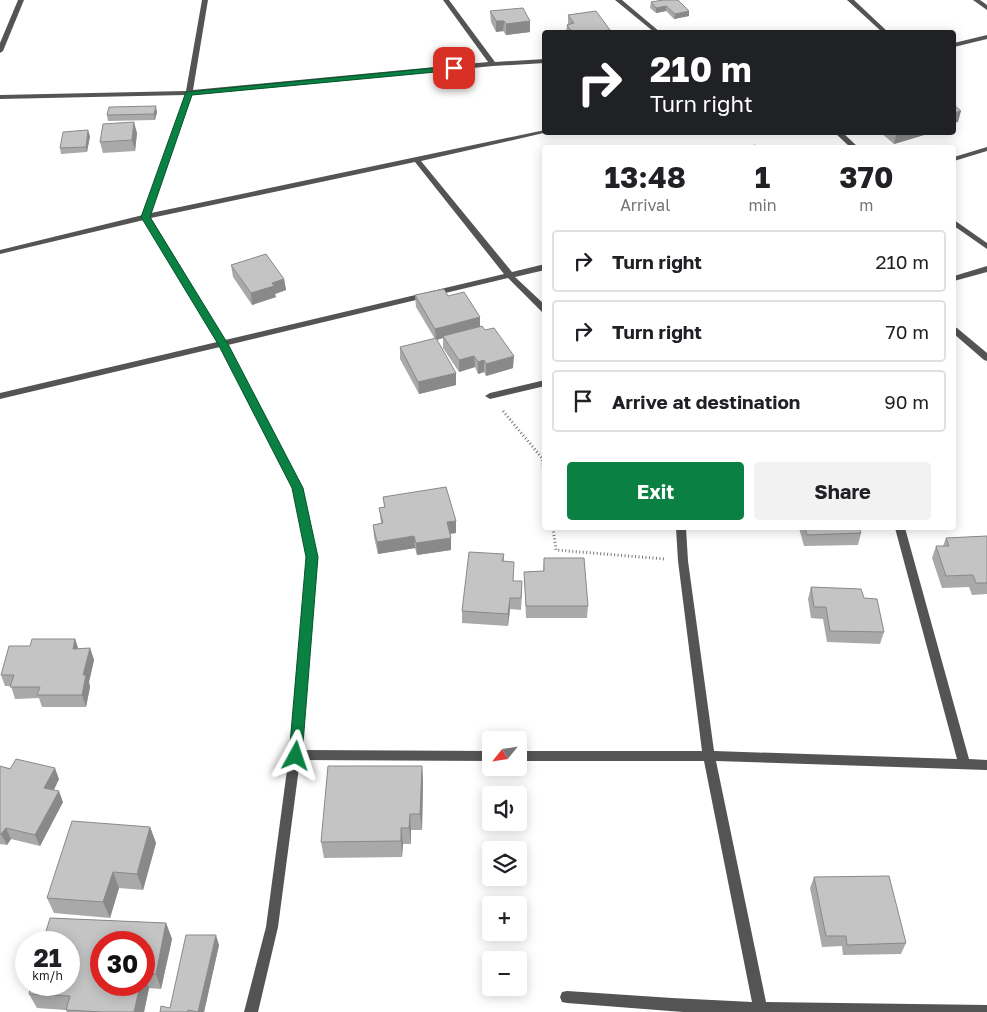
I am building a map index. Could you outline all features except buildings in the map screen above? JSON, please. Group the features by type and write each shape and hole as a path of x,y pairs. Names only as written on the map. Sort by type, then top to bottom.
{"street":[{"path":"0,51 21,0"},
{"path":"146,217 189,93 205,0"},
{"path":"446,0 493,64"},
{"path":"618,0 654,30"},
{"path":"850,0 883,30"},
{"path":"976,0 987,8"},
{"path":"956,45 987,37"},
{"path":"0,97 189,93 493,64 542,61"},
{"path":"0,252 146,217 542,133"},
{"path":"841,135 852,145"},
{"path":"956,158 987,150"},
{"path":"417,160 511,276 542,307"},
{"path":"146,217 223,344 298,488 312,557 296,756 272,927 251,1012"},
{"path":"956,224 987,247"},
{"path":"0,396 542,268"},
{"path":"956,278 987,269"},
{"path":"956,332 987,358"},
{"path":"490,396 542,383"},
{"path":"681,530 683,561 709,756 761,1011"},
{"path":"901,530 965,765"},
{"path":"296,756 482,756"},
{"path":"528,756 709,756 987,765"},
{"path":"567,997 652,1005 761,1011 987,1012"}],"path":[{"path":"490,396 542,458"},
{"path":"553,530 556,550 683,561"}],"route":[{"path":"296,756 312,557 298,488 223,344 146,217 189,93 454,68"}]}
